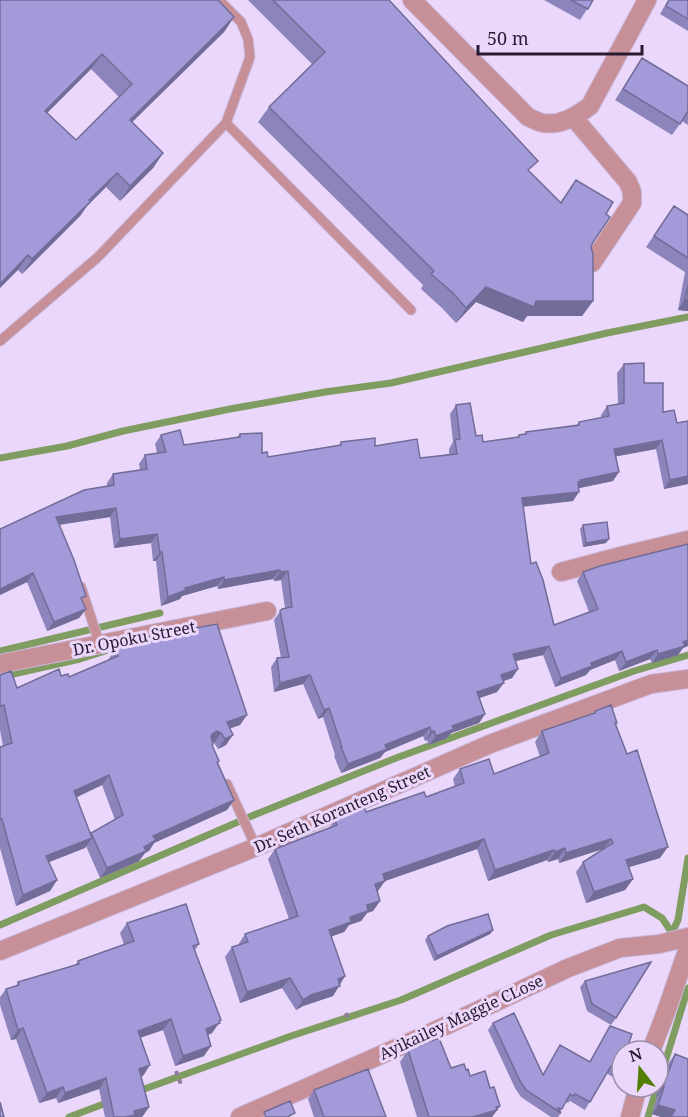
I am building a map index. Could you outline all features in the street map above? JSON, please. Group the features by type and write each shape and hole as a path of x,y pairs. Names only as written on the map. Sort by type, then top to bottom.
{"street":[{"path":"412,0 528,117 543,123 557,123 574,118 590,106 647,0"},
{"path":"574,118 628,182 632,192 632,203 592,263"},
{"path":"561,572 621,555 688,540"},
{"name":"Dr. Opoku Street","path":"0,664 267,611"},
{"name":"Dr. Seth Koranteng Street","path":"0,951 256,847 490,744 651,684 688,679"},
{"name":"Ayikailey Maggie CLose","path":"240,1117 426,1035 568,968 620,948 659,944 688,937"},
{"path":"656,1039 688,948"},
{"path":"630,1117 635,1099"}],"lane":[{"path":"0,341 98,257 226,123 250,57 248,39 241,21 219,0"},
{"path":"226,123 411,310"},
{"path":"78,579 100,645"},
{"path":"224,778 256,847"}],"path":[{"path":"346,1013 348,1019"},
{"path":"176,1071 182,1087"}],"building":[{"path":"0,0 218,0 234,17 130,120 163,153 130,186 117,173 32,259 28,255 0,284","holes":["102,54 132,84 76,140 45,111"]},
{"path":"273,0 389,0 538,161 528,170 561,203 576,180 613,202 606,214 610,217 591,247 593,301 536,301 534,307 486,287 466,308 431,274 434,271 269,107 325,52"},
{"path":"571,0 593,0 588,9"},
{"path":"669,0 688,0 688,19 666,6"},
{"path":"642,58 688,86 688,111 680,124 623,89"},
{"path":"674,206 688,215 688,258 654,236"},
{"path":"644,363 644,383 663,383 663,412 674,410 677,423 688,421 688,476 670,480 662,440 614,449 619,472 580,480 581,482 578,482 579,492 522,498 531,564 536,562 543,580 554,625 598,609 583,572 688,544 688,640 683,642 685,646 658,654 657,650 626,662 622,651 561,678 549,646 513,654 518,669 501,675 504,683 477,692 485,714 452,726 454,729 436,736 434,731 431,732 430,727 385,745 387,749 348,764 329,708 324,710 310,675 280,683 277,658 289,657 280,611 292,607 288,571 280,572 280,570 224,580 224,577 185,588 186,590 168,597 162,552 160,552 157,534 120,539 116,508 56,517 86,596 81,598 86,609 54,622 33,573 0,589 0,529 84,490 114,485 113,474 147,469 145,455 166,452 161,435 180,430 184,445 240,437 240,434 262,433 262,453 267,452 268,457 341,445 341,442 375,438 375,446 417,439 420,458 457,454 455,440 460,439 456,405 470,403 476,436 482,435 483,442 519,437 526,432 579,425 579,422 609,416 607,406 624,403 624,364"},
{"path":"607,522 609,539 586,543 583,525"},
{"path":"217,624 247,715 227,722 233,735 225,739 217,731 211,737 219,761 217,762 234,800 153,836 156,840 144,847 146,851 107,868 91,833 123,815 109,775 74,791 92,838 46,856 57,880 23,895 2,819 0,819 0,747 12,743 4,705 0,706 0,675 11,671 17,688 59,669 61,676 68,674 69,677 118,656 115,649 133,640"},
{"path":"611,705 627,754 637,750 668,847 626,860 633,879 594,892 583,862 613,843 611,839 566,853 565,848 555,852 554,850 495,870 484,839 383,874 385,881 375,884 380,901 367,905 368,911 350,917 351,922 329,930 345,976 338,979 340,986 311,995 303,1000 290,978 247,992 232,947 248,942 245,934 298,916 275,849 337,825 335,820 364,807 366,812 424,792 426,797 464,783 460,769 489,759 494,774 549,753 542,731 595,713"},
{"path":"186,904 199,944 193,946 221,1020 220,1023 206,1029 211,1046 183,1056 171,1019 138,1031 150,1065 139,1069 149,1107 134,1111 135,1115 114,1117 106,1078 65,1093 63,1087 47,1093 23,1028 18,1030 6,989 19,985 18,982 79,964 78,961 134,941 127,923"},
{"path":"488,914 493,930 437,956 428,936 447,926"},
{"path":"651,962 616,1018 592,1004 585,981"},
{"path":"514,1013 543,1075 560,1045 590,1062 610,1026 632,1034 630,1039 610,1039 610,1068 590,1102 575,1094 573,1096 570,1094 562,1109 558,1108 561,1113 526,1090 493,1023"},
{"path":"439,1038 451,1068 464,1064 470,1076 485,1071 490,1088 494,1087 500,1106 496,1107 497,1110 473,1117 429,1117 408,1050"},
{"path":"675,1054 688,1059 688,1117 671,1117 675,1110 658,1105 660,1099 670,1099 670,1068"},
{"path":"368,1069 386,1117 324,1117 314,1090"},
{"path":"290,1101 295,1113 289,1117 266,1117 264,1112"},
{"path":"0,1102 4,1117 0,1117"}],"waterway":[{"path":"0,458 67,446 123,431 230,409 391,383 607,333 688,317"},
{"path":"0,651 160,613"},
{"path":"0,677 105,651"},
{"path":"0,925 254,815 396,758 634,671 688,655"},
{"path":"672,933 678,920 688,858"},
{"path":"136,1092 291,1036 401,1000 551,935 644,907 662,918 672,933"},
{"path":"670,1046 688,988"},
{"path":"648,1117 653,1099"},
{"path":"69,1117 109,1102"}]}
